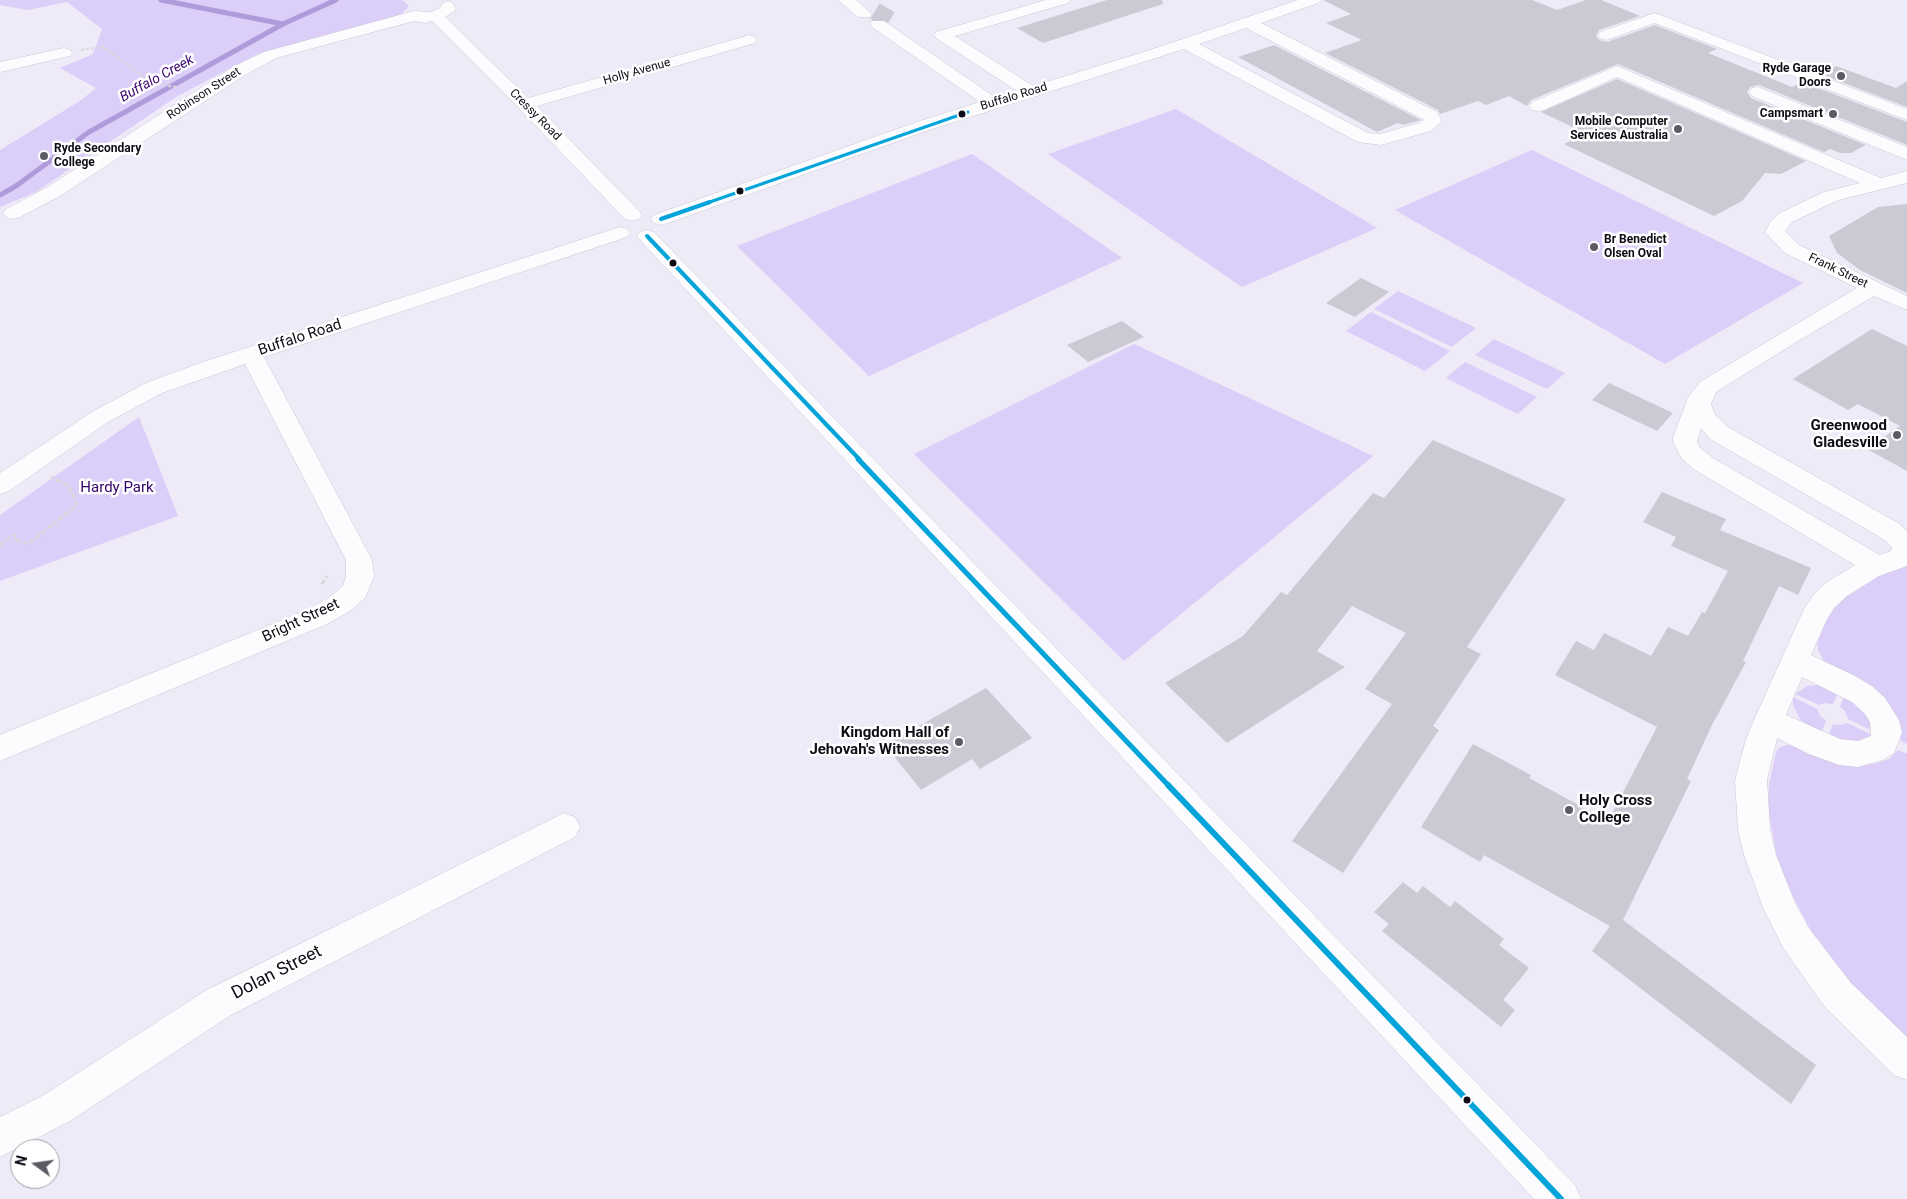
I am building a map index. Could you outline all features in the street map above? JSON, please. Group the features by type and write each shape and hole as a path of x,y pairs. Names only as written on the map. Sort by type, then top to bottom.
{"street":[{"name":"Robinson Street","path":"13,213 53,192 239,70 270,55 414,16 425,18 466,0"},
{"path":"1030,92 942,35 1063,0"},
{"name":"Buffalo Road","path":"0,485 100,417 154,388 251,354 640,226 923,126 1185,43 1313,0"},
{"name":"Cressy Road","path":"441,11 525,104 640,226 1561,1199"},
{"path":"872,15 907,43 994,104"},
{"path":"1606,36 1655,18 1907,115"},
{"path":"1185,43 1364,138 1381,140 1425,127 1433,121 1431,116 1247,22"},
{"name":"Holly Avenue","path":"525,104 749,40"},
{"path":"0,67 64,53"},
{"path":"1538,106 1617,71 1879,184 1907,177"},
{"path":"1758,92 1907,154"},
{"name":"Frank Street","path":"1879,184 1831,196 1785,218 1778,225 1775,232 1792,249 1907,304"},
{"path":"1873,288 1708,387 1700,398 1685,437 1685,442 1691,453 1704,464 1877,566"},
{"name":"Bright Street","path":"0,748 317,617 340,604 355,591 360,576 359,560 251,354"},
{"path":"1700,398 1701,411 1710,426 1718,433 1896,535 1904,547 1903,556 1899,559 1877,566 1852,578 1824,601 1814,616 1796,662 1760,739 1751,788 1754,829 1760,855 1770,884 1796,938 1816,966 1864,1023 1907,1062"},
{"path":"1769,720 1820,745 1839,752 1858,754 1872,751 1883,744 1887,733 1884,720 1875,706 1862,694 1845,684 1796,662"},
{"name":"Dolan Street","path":"0,1138 57,1108 218,1003 564,828"}],"path":[{"path":"64,53 104,47 153,84 207,91"},
{"path":"0,545 13,535 17,537 17,540 28,544 76,506 76,500 68,485 50,477"}],"green space":[{"path":"0,0 402,0 409,6 399,17 257,54 176,97 36,192 0,207 0,150 80,101 96,88 60,68 93,54 102,29 67,2 27,10 0,5"},
{"path":"1176,109 1377,228 1242,287 1048,154"},
{"name":"Br Benedict Olsen Oval","path":"1532,150 1803,283 1665,364 1395,210"},
{"path":"972,154 1122,258 869,376 737,246"},
{"path":"1398,291 1476,328 1452,347 1374,309"},
{"path":"1371,312 1450,351 1425,371 1346,331"},
{"path":"1494,339 1565,373 1547,389 1475,355"},
{"path":"1134,344 1373,456 1124,661 914,454"},
{"path":"1465,362 1537,397 1518,414 1446,378"},
{"name":"Hardy Park","path":"139,417 178,516 0,581 0,515"},
{"path":"1907,566 1907,744 1901,741 1900,728 1824,661 1817,644 1826,621 1835,607 1847,595 1878,576"},
{"path":"1817,685 1839,690 1833,704 1824,703 1819,705 1795,694 1807,686"},
{"path":"1845,693 1870,715 1873,731 1848,719 1845,711 1840,707"},
{"path":"1793,697 1817,709 1820,716 1826,721 1820,735 1801,721 1793,705"},
{"path":"1847,723 1872,735 1867,740 1859,743 1827,739 1833,724 1841,725"},
{"path":"1788,745 1798,746 1858,764 1875,764 1889,759 1898,750 1907,754 1907,1042 1878,1018 1817,942 1787,885 1777,858 1768,808 1769,785 1776,752 1780,747"}],"building":[{"path":"1107,0 1162,0 1163,4 1043,43 1017,28"},
{"path":"1323,0 1532,0 1557,10 1586,0 1601,0 1640,16 1599,30 1596,36 1599,40 1607,42 1655,25 1717,49 1708,53 1792,87 1802,82 1907,122 1907,145 1759,85 1750,87 1747,92 1751,98 1866,145 1851,153 1840,153 1830,149 1824,152 1618,64 1531,100 1527,106 1509,96 1486,105 1478,101 1440,114 1438,110 1325,53 1362,40 1326,23 1351,14"},
{"path":"1274,45 1421,120 1403,125 1398,123 1377,132 1238,57"},
{"path":"1836,66 1896,88 1907,81 1907,107 1820,74"},
{"path":"1617,79 1806,161 1781,174 1765,173 1742,201 1714,216 1564,144 1577,138 1574,137 1583,132 1541,112"},
{"path":"1907,204 1907,293 1860,270 1837,253 1829,236 1878,207"},
{"path":"1361,278 1389,292 1355,317 1326,303"},
{"path":"1122,321 1144,337 1088,362 1067,345"},
{"path":"1872,329 1907,346 1907,471 1867,449 1900,426 1858,404 1848,410 1793,379"},
{"path":"1609,383 1673,413 1657,431 1592,400"},
{"path":"1433,440 1566,499 1467,647 1481,654 1433,726 1439,730 1343,873 1292,841 1392,704 1365,689 1406,633 1352,606 1317,651 1345,667 1227,743 1165,683 1243,636 1281,592 1287,595 1373,493 1384,498"},
{"path":"1662,492 1726,519 1720,530 1811,568 1798,595 1779,586 1743,661 1746,662 1712,725 1687,779 1691,781 1623,920 1816,1065 1791,1104 1592,951 1610,926 1484,855 1480,862 1421,827 1473,744 1531,775 1529,778 1608,821 1657,727 1555,675 1576,641 1594,650 1604,633 1651,656 1668,627 1688,636 1702,612 1705,613 1728,571 1671,546 1676,537 1643,522"},
{"name":"Kingdom Hall of Jehovah's Witnesses","path":"986,688 1032,738 980,769 972,759 921,790 885,745"},
{"path":"1403,882 1417,893 1423,886 1450,907 1455,901 1504,939 1499,945 1529,968 1503,1000 1515,1010 1501,1027 1382,931 1389,924 1374,912"}],"waterway":[{"path":"161,0 283,24"},
{"name":"Buffalo Creek","path":"283,24 336,0"},
{"name":"Buffalo Creek","path":"0,195 16,186 89,132 283,24"}],"tunnel":[{"path":"875,11 890,20"}],"transit line":[{"path":"661,219 968,112"},
{"path":"647,236 1561,1199"}],"place":[{"name":"Ryde Garage Doors","path":"1841,76"},
{"name":"Campsmart","path":"1833,114"},
{"name":"Mobile Computer Services Australia","path":"1678,129"},
{"name":"Ryde Secondary College","path":"44,156"},
{"name":"Br Benedict Olsen Oval","path":"1594,247"},
{"name":"Greenwood Gladesville","path":"1897,435"},
{"name":"Kingdom Hall of Jehovah's Witnesses","path":"959,742"},
{"name":"Holy Cross College","path":"1569,810"}]}
